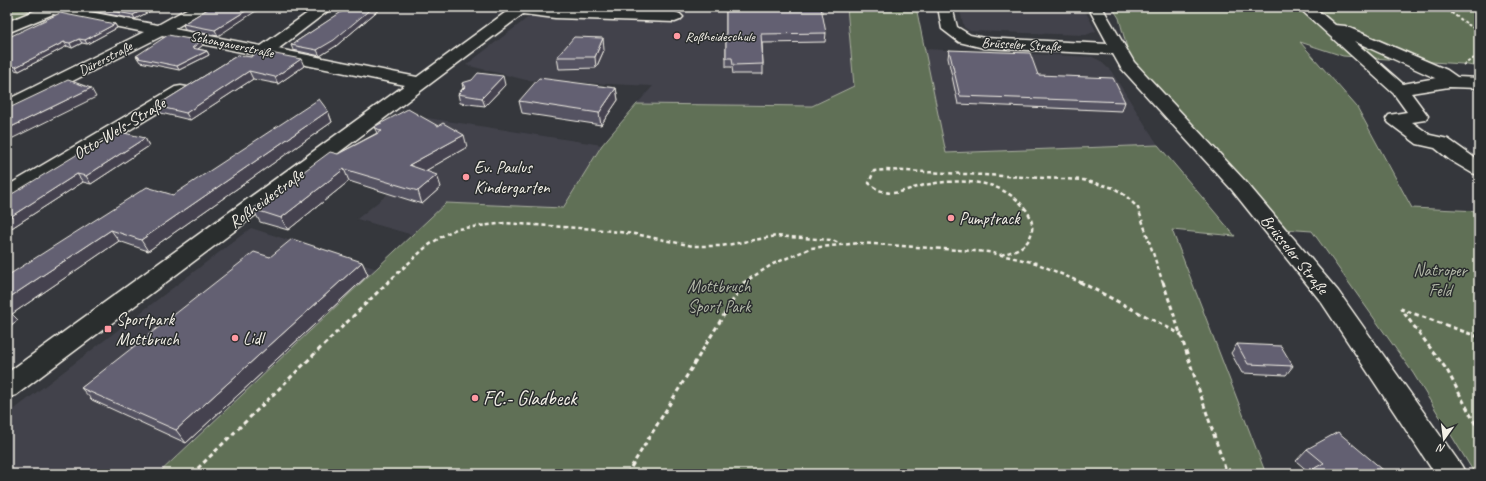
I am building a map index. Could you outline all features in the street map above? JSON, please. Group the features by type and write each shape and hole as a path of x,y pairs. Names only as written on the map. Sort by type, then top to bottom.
{"street":[{"name":"Dürerstraße","path":"7,107 162,30 201,7"},
{"path":"231,60 258,49 326,7"},
{"name":"Brüsseler Straße","path":"1095,7 1127,64 1239,186 1330,297 1452,474"},
{"path":"1305,7 1400,90 1419,116 1395,119 1424,140 1441,143 1457,156 1479,169"},
{"name":"Schongauerstraße","path":"46,8 258,49 421,83"},
{"path":"7,28 46,8"},
{"path":"522,8 555,13 675,17"},
{"name":"Roßheidestraße","path":"7,387 522,8"},
{"name":"Brüsseler Straße","path":"950,8 950,29 965,39 984,43 1119,49"},
{"path":"1323,24 1441,74 1454,82"},
{"name":"Otto-Wels-Straße","path":"7,195 198,80"},
{"path":"1400,90 1420,85 1454,82 1479,83"}],"path":[{"path":"1443,7 1479,32"},
{"path":"1000,255 1011,253 1026,244 1031,236 1032,228 1029,213 1023,204 1013,196 993,186 954,182 886,192 873,188 869,183 870,176 874,171 886,170 1076,179 1112,186 1130,198 1138,208 1182,335 1227,474"},
{"path":"192,474 410,261 426,247 456,229 505,223 544,224 636,234 693,246 722,246 776,236 832,240 841,244"},
{"path":"627,474 744,282 773,264 811,248 860,242 942,247 1000,255 1036,263 1091,287 1182,335"},
{"path":"1479,337 1401,309 1447,370 1479,431"}],"shaded area":[{"name":"Roßheideschule","path":"542,7 847,7 854,86 812,106 637,104 653,86 526,80 466,65"},
{"path":"959,7 1083,7 1096,31 1086,35 970,31 964,27"},
{"path":"923,49 1092,57 1099,60 1111,71 1158,145 946,153"},
{"name":"Ev. Paulus Kindergarten","path":"401,114 602,145 563,208 446,203 413,235 357,219 388,194 346,180 335,164"},
{"path":"251,228 377,269 158,474 7,474 7,415"}],"green space":[{"path":"7,7 10,7 35,12 7,25"},
{"name":"Mottbruch Sport Park","path":"847,7 916,7 946,153 1158,145 1235,236 1172,230 1266,474 158,474 446,203 563,208 602,145 637,104 812,106 854,86"},
{"name":"Natroper Feld","path":"1112,7 1479,7 1479,67 1462,64 1343,56 1300,42 1357,107 1412,208 1479,211 1479,474 1475,474 1413,373 1312,231 1283,229 1130,59 1119,18"}],"building":[{"path":"91,7 148,7 133,15"},
{"path":"211,7 252,7 215,30 183,24"},
{"path":"349,7 373,7 334,40 317,50 291,45"},
{"path":"726,7 821,7 826,33 761,34 763,64 733,65 732,58 726,58"},
{"path":"60,13 115,24 85,40 79,39 70,43 64,42 16,67 7,65 7,38"},
{"path":"168,35 201,41 192,48 207,51 177,66 138,58 140,57 136,56"},
{"path":"574,37 603,38 595,57 557,57"},
{"path":"949,50 1030,53 1038,75 1113,78 1125,102 960,96"},
{"path":"260,51 301,59 275,77 249,71 186,113 156,106 238,55 251,57"},
{"path":"478,73 503,76 482,98 458,94 465,87 462,83 472,80"},
{"path":"539,78 616,88 599,113 519,101"},
{"path":"68,80 91,88 7,129 7,109"},
{"path":"319,99 328,111 141,240 111,230 7,299 7,276 147,187 173,195"},
{"path":"408,109 438,126 443,123 464,135 409,165 437,175 418,191 344,169 281,218 253,209 330,152 338,154 382,131 374,127"},
{"path":"116,131 145,138 86,176 77,174 7,219 7,197"},
{"name":"Lidl","path":"292,239 362,262 176,430 81,388 254,252 270,257"},
{"path":"1237,344 1281,346 1293,366 1248,364"},
{"path":"1338,432 1388,474 1319,474 1313,469 1324,463 1307,449"}],"place":[{"name":"Roßheideschule","path":"677,36"},
{"name":"Ev. Paulus Kindergarten","path":"466,177"},
{"name":"Pumptrack","path":"951,218"},
{"name":"Sportpark Mottbruch","path":"108,329"},
{"name":"Lidl","path":"235,338"},
{"name":"FC.- Gladbeck","path":"475,398"}]}
